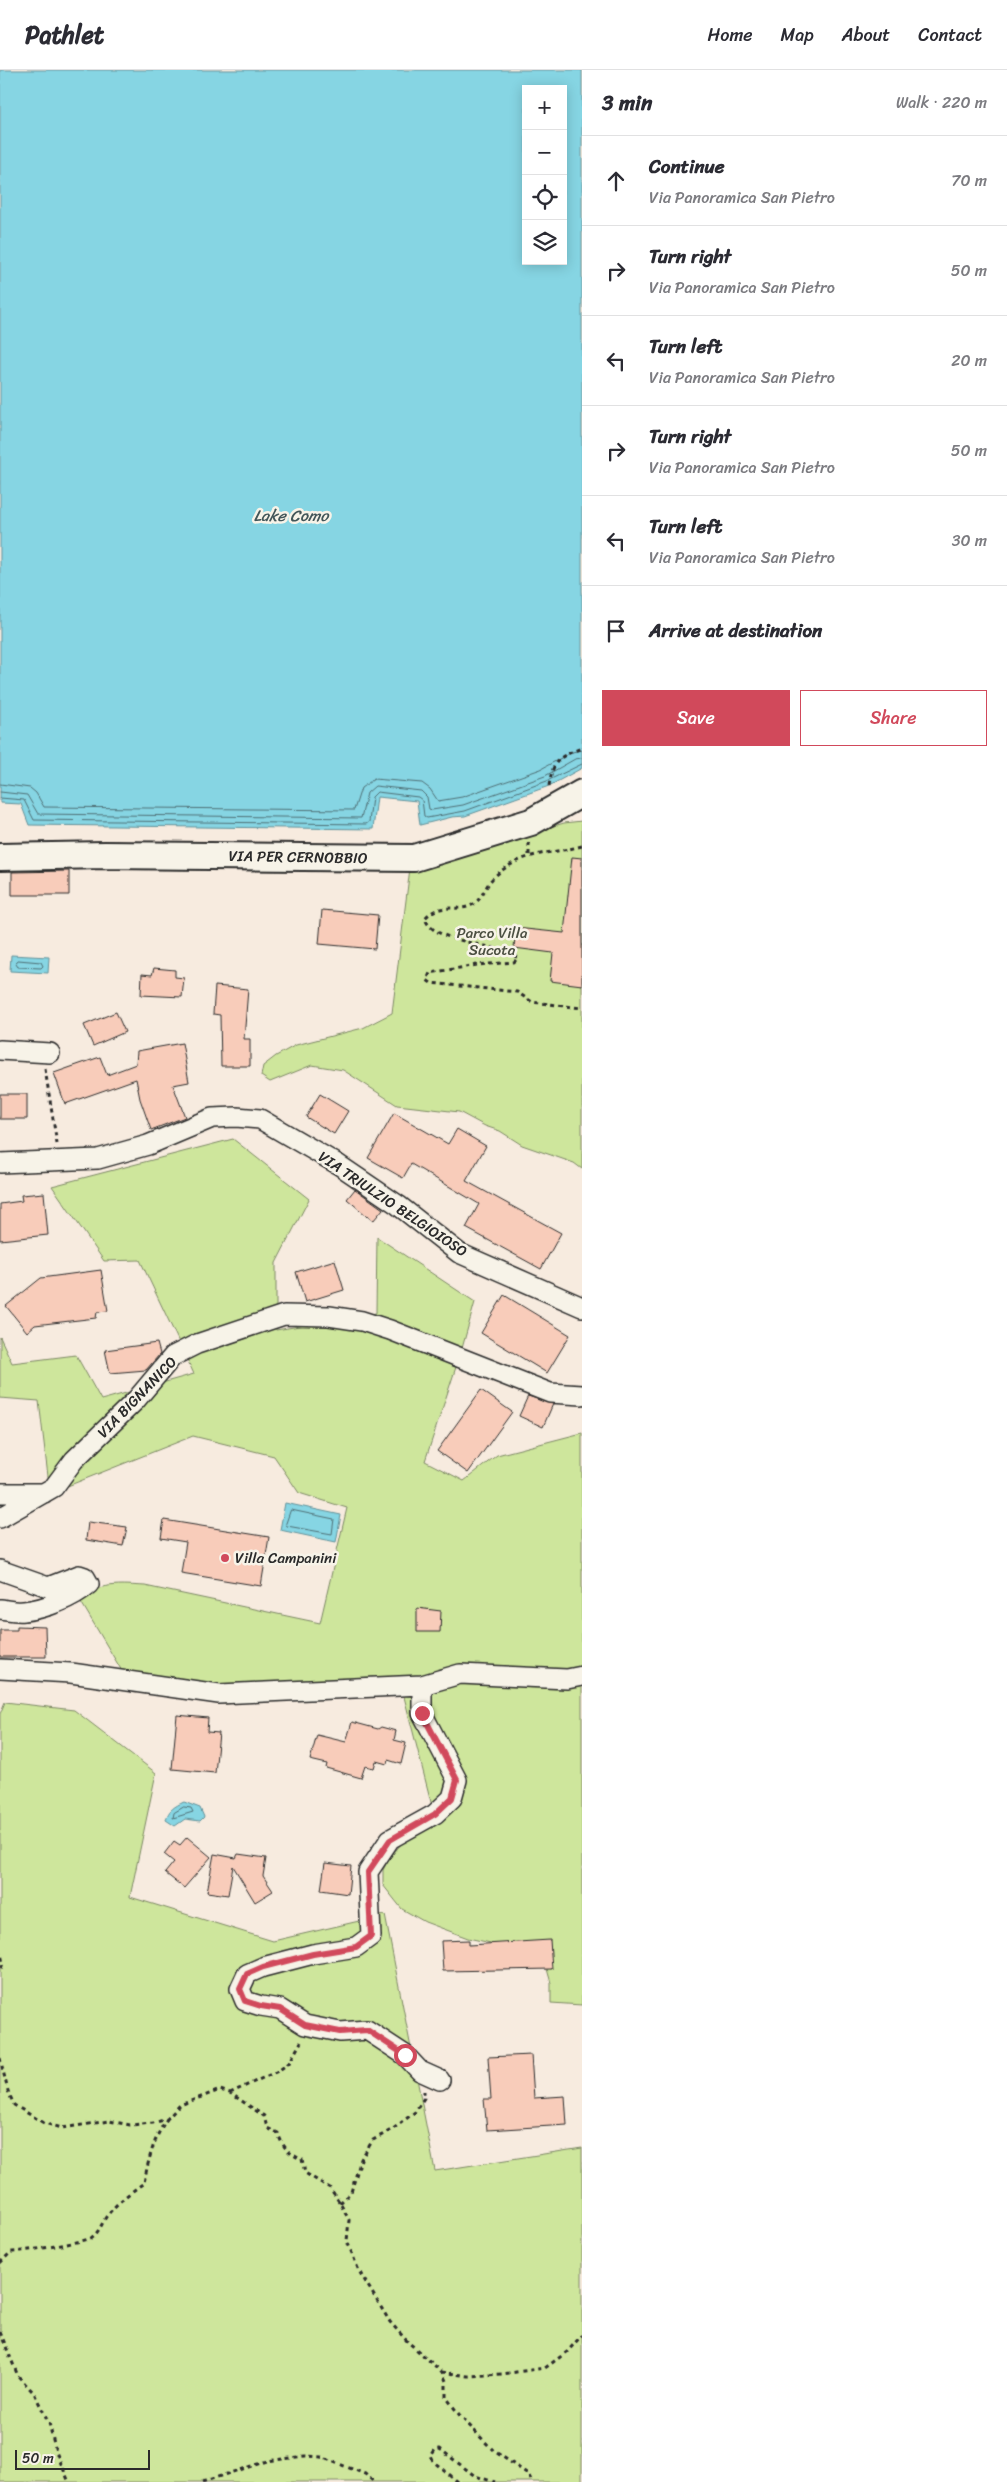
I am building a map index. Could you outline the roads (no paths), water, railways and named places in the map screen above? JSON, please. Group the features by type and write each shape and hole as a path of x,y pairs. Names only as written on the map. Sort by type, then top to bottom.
{"main road":[{"name":"VIA PER CERNOBBIO","path":"0,860 105,854 414,858 531,822 582,793"}],"street":[{"path":"0,1050 48,1053"},
{"name":"VIA TRIULZIO BELGIOIOSO","path":"0,1163 98,1159 148,1145 212,1118 260,1119 339,1165 398,1205 459,1252 582,1307"},
{"name":"VIA BIGNANICO","path":"0,1518 54,1487 79,1455 136,1400 173,1356 197,1344 284,1316 329,1316 362,1321 390,1330 550,1394 582,1395"},
{"path":"0,1493 45,1493"},
{"path":"0,1570 48,1587 79,1575 85,1577 89,1584 70,1595 40,1608 22,1612 0,1609"},
{"path":"0,1669 71,1673 219,1694 422,1685 460,1674 567,1679 582,1676"},
{"path":"422,1685 422,1713 457,1780 452,1798 435,1814 390,1840 368,1872 371,1936 356,1947 313,1954 263,1967 247,1974 240,1989 245,2001 280,2009 305,2025 340,2032 367,2030 405,2055 420,2071 440,2080"}],"water":[{"name":"Lake Como","path":"0,70 582,70 582,768 549,786 465,816 452,817 420,825 417,801 377,797 373,829 29,825 21,804 0,803"},
{"path":"11,955 49,957 48,973 10,971"},
{"path":"285,1503 341,1515 336,1542 280,1530"},
{"path":"184,1802 200,1808 204,1817 200,1821 185,1819 175,1826 166,1820 168,1814 172,1809"}],"place":[{"name":"Villa Campanini","path":"225,1558"}],"park label":[{"name":"Parco Villa Sucota","path":"492,942"}]}
